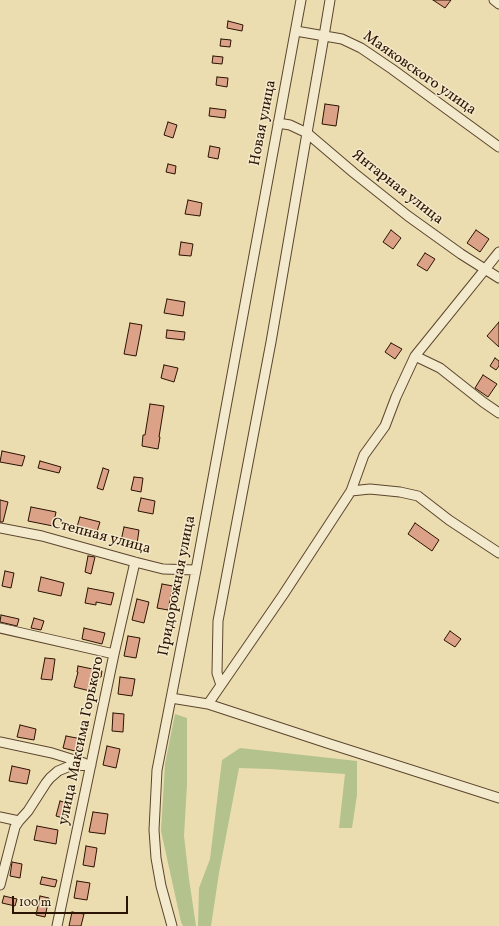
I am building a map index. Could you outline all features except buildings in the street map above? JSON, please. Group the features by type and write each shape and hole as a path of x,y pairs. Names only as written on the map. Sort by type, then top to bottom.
{"street":[{"name":"Новая улица","path":"254,251 301,0"},
{"path":"221,685 218,673 218,621 271,342 330,0"},
{"path":"494,0 499,4"},
{"name":"Маяковского улица","path":"296,31 342,39 361,48 499,146"},
{"name":"Янтарная улица","path":"278,123 290,125 306,133 408,216 461,254 499,278"},
{"name":"Придорожная улица","path":"172,926 161,886 156,858 154,830 157,770 196,570 254,251"},
{"path":"208,704 283,595 351,491 364,454 385,426 415,356 499,252"},
{"path":"415,356 440,368 499,413"},
{"path":"351,491 370,489 400,492 418,496 449,520 499,553"},
{"name":"Степная улица","path":"0,528 42,536 135,562 163,568 196,570"},
{"name":"улица Максима Горького","path":"57,926 114,654 135,562"},
{"path":"0,628 114,654"},
{"path":"171,698 208,704 499,798"},
{"path":"0,742 91,765"},
{"path":"0,885 15,827 28,811 46,783 58,771 70,766 91,765"},
{"path":"0,817 19,821"}],"green space":[{"path":"175,714 187,718 187,784 184,836 196,926 183,926 181,922 161,831 165,764"},
{"path":"240,748 357,761 357,795 352,828 339,828 345,774 239,768 219,873 211,926 198,926 199,888 210,859 222,760"}]}
